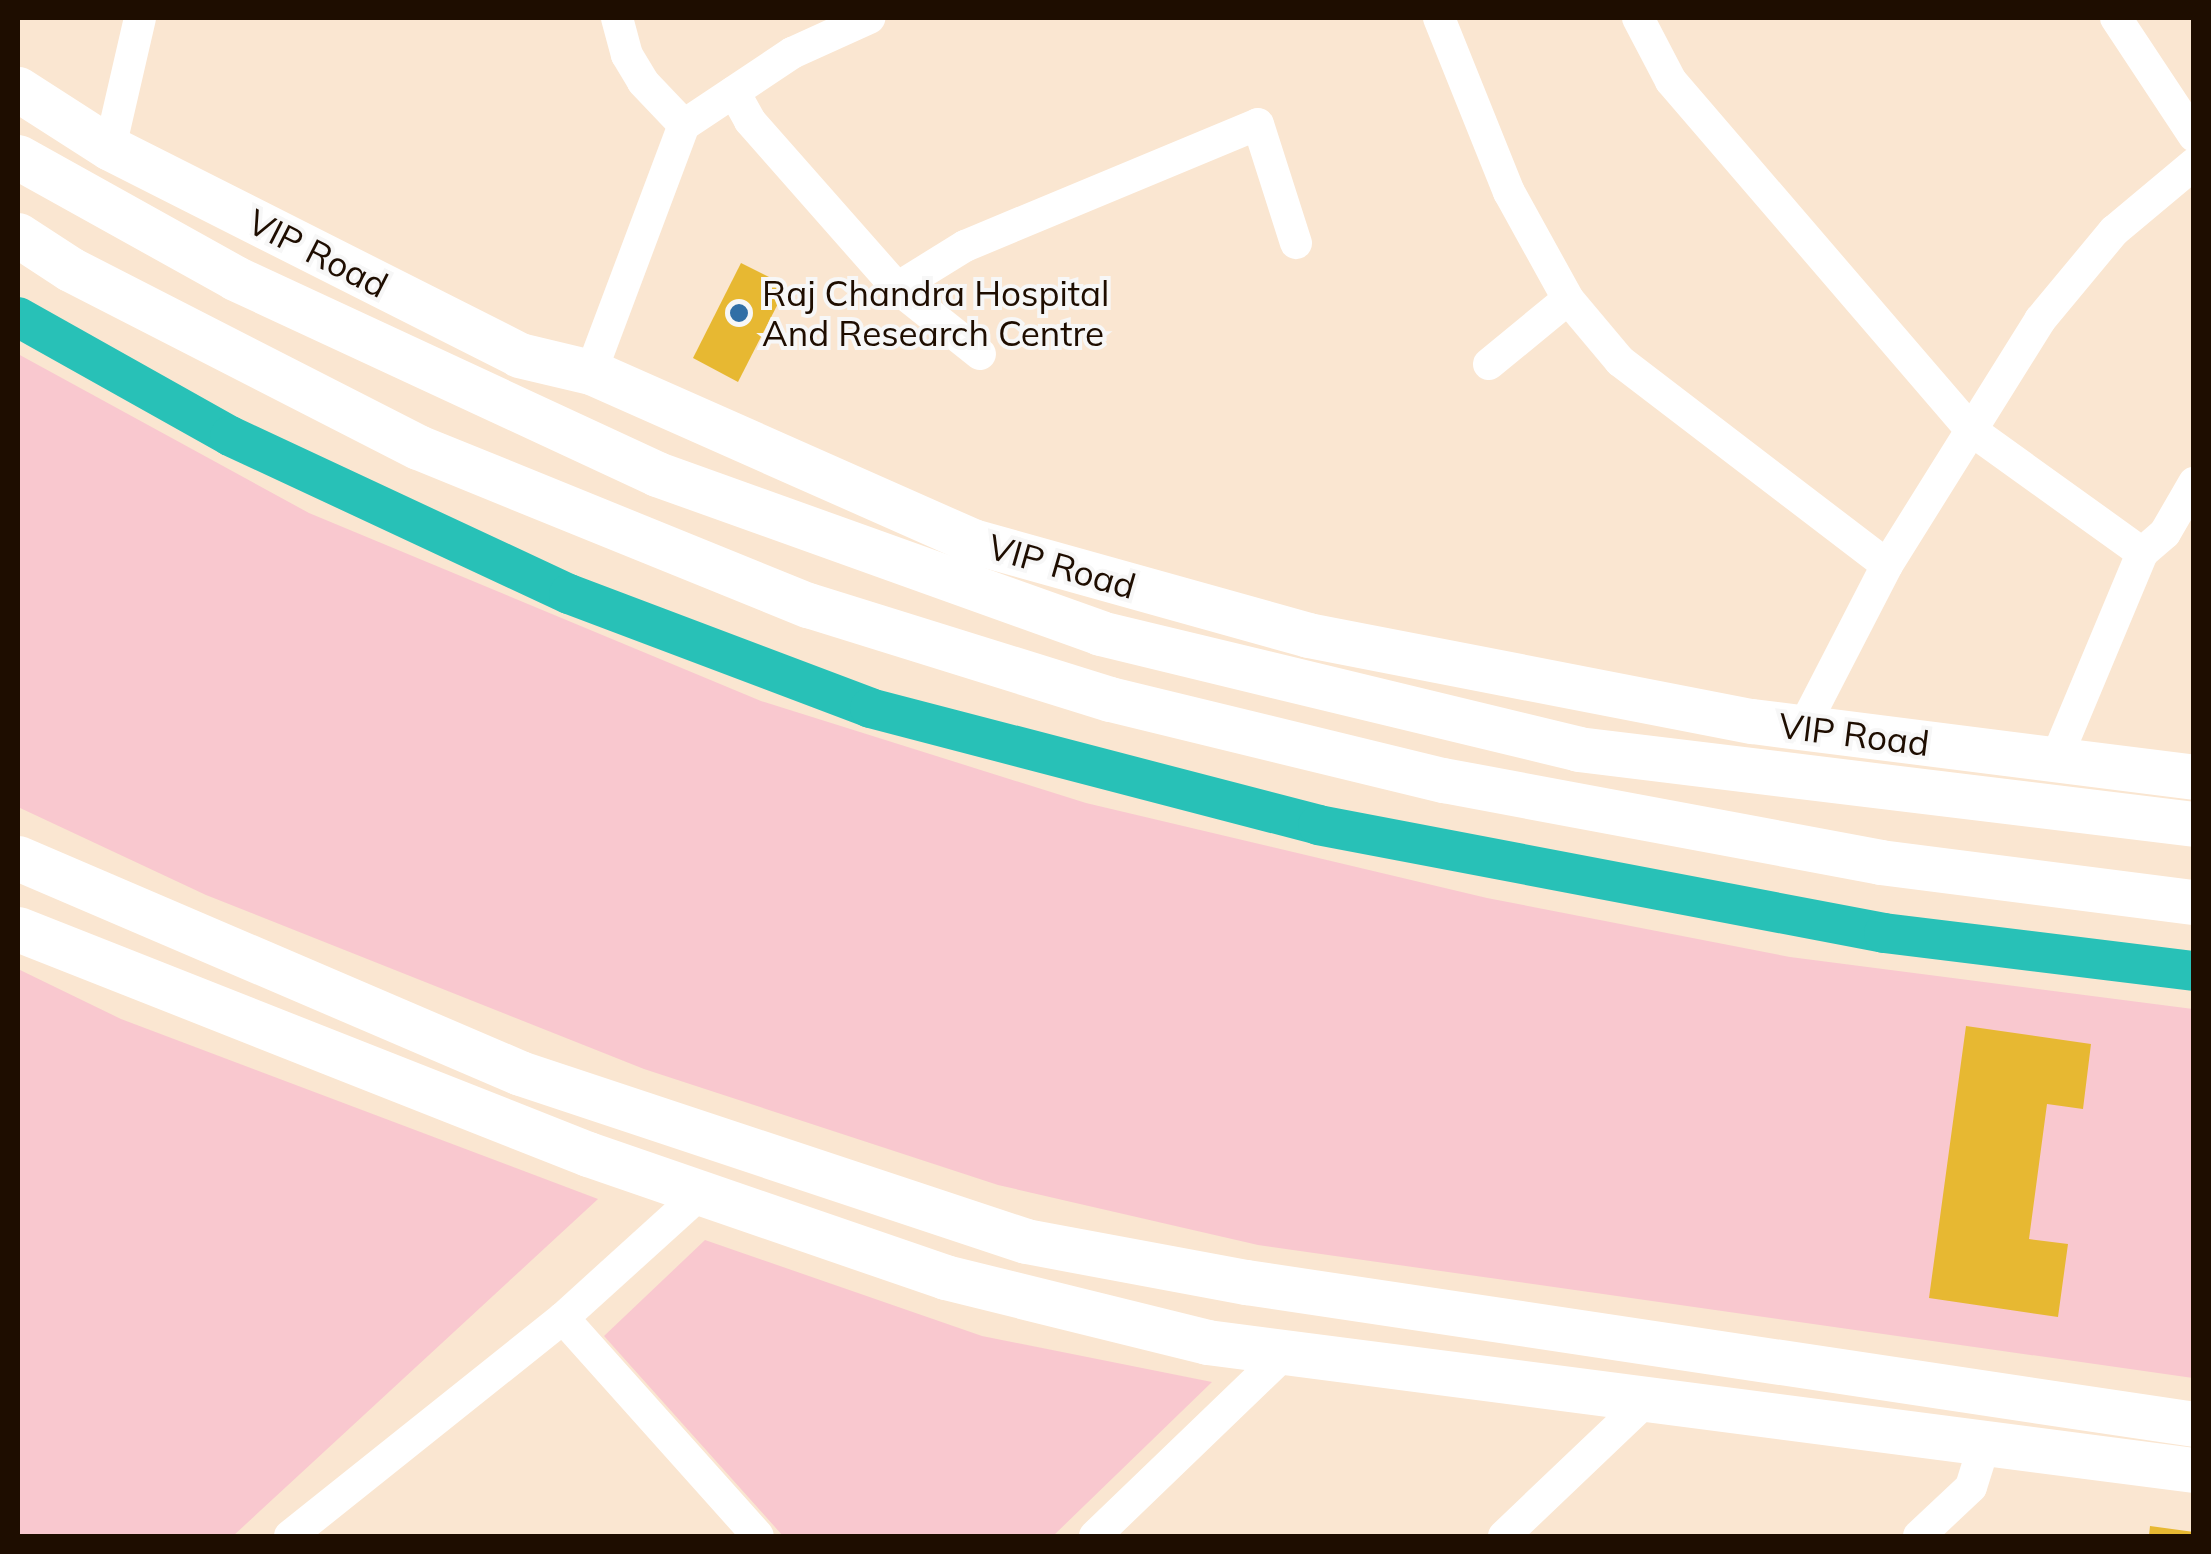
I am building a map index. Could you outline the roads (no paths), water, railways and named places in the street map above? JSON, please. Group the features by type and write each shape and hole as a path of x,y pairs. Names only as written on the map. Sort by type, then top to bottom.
{"street":[{"path":"110,148 140,18"},
{"path":"617,18 626,56 643,82 684,125"},
{"path":"591,372 684,125 792,53 869,18"},
{"path":"1439,18 1510,192 1568,299 1620,361 1887,566"},
{"path":"1638,18 1671,81 1970,430 2142,553"},
{"path":"2116,18 2194,136"},
{"name":"VIP Road","path":"18,89 110,148 520,354 591,372 972,541 1308,635 1752,721 2190,773"},
{"path":"734,92 750,121 896,288 980,354"},
{"path":"896,288 966,246 1258,124 1296,242"},
{"name":"VIP Road","path":"18,157 235,278 657,474 1100,633 1578,749 2194,824"},
{"path":"1804,726 1887,566 2040,320 2114,231 2194,164"},
{"path":"18,235 70,269 418,447 808,605 1091,694 1500,791 1880,862 2194,902"},
{"path":"1488,364 1568,299"},
{"path":"2056,760 2142,553 2164,533 2194,483"},
{"path":"18,858 520,1073 1026,1241 1246,1282 2194,1424"},
{"path":"18,929 588,1154 945,1277 1207,1342 2194,1470"},
{"path":"290,1536 563,1318 701,1192"},
{"path":"563,1318 758,1536"},
{"path":"1095,1536 1286,1352"},
{"path":"1504,1536 1648,1399"},
{"path":"1919,1536 1971,1487 1985,1442"}],"waterway":[{"path":"18,317 230,436 569,594 870,708 1318,825 1884,933 2194,971"}],"place":[{"name":"Raj Chandra Hospital And Research Centre","path":"739,313"}]}
